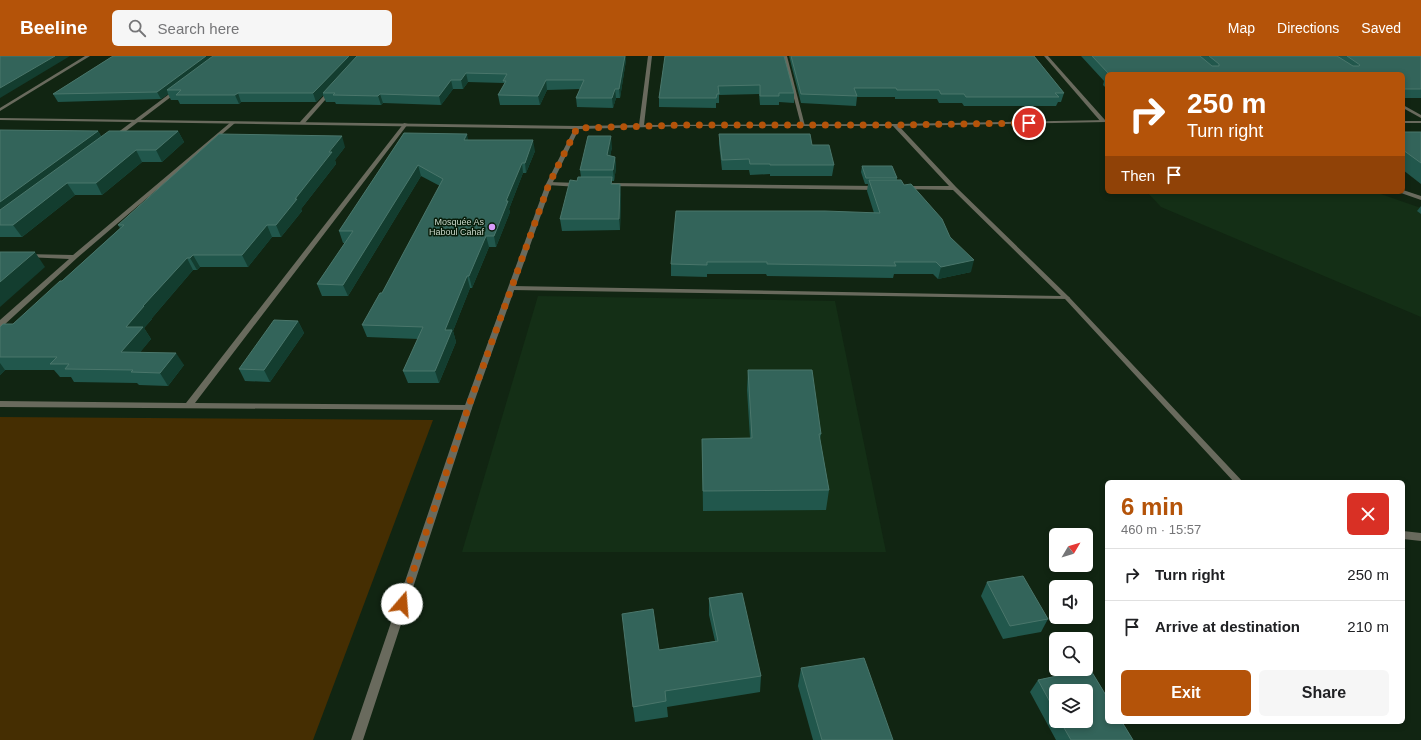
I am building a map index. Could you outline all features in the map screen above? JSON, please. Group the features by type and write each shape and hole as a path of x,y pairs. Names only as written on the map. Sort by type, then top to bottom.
{"street":[{"path":"0,110 88,56"},
{"path":"641,126 650,56"},
{"path":"785,56 803,125"},
{"path":"1046,56 1105,121"},
{"path":"111,141 186,84"},
{"path":"302,123 333,90"},
{"path":"1405,107 1421,117"},
{"path":"0,119 135,122 406,124 577,128 641,126 895,125 1105,121"},
{"path":"1405,122 1421,122"},
{"path":"0,324 75,257 233,123"},
{"path":"189,405 406,124"},
{"path":"895,125 954,188 1067,298 1237,480"},
{"path":"358,740 468,408 549,184 577,128"},
{"path":"549,184 589,185"},
{"path":"604,185 882,188"},
{"path":"898,188 954,188"},
{"path":"1405,193 1421,198"},
{"path":"15,255 75,257"},
{"path":"512,288 1067,298"},
{"path":"0,404 468,408"},
{"path":"1405,535 1421,537"}],"shaded area":[{"path":"1149,194 1381,194 1421,208 1421,317 1161,207"},
{"path":"538,296 835,301 886,552 462,552"},
{"path":"0,417 433,420 313,740 0,740"}],"building":[{"path":"0,56 55,56 0,88"},
{"path":"113,56 206,56 157,92 53,94"},
{"path":"213,56 349,56 313,93 176,95 181,90 167,90"},
{"path":"357,56 625,56 619,89 615,89 612,98 576,98 584,80 546,80 538,96 498,95 506,81 503,81 507,74 466,73 461,80 451,80 439,96 380,94 378,96 333,95 335,93 323,93"},
{"path":"665,56 784,56 794,93 779,93 779,96 760,96 760,85 718,86 719,94 717,94 716,98 659,98"},
{"path":"791,56 1034,56 1064,93 1055,93 1059,97 966,97 964,94 941,94 939,90 854,88 857,96 801,94"},
{"path":"1092,56 1200,56 1212,66 1219,66 1219,64 1209,56 1337,56 1353,66 1359,66 1360,65 1347,56 1421,56 1421,89 1405,89 1405,72 1107,72"},
{"path":"0,130 98,131 0,202"},
{"path":"109,131 178,131 156,150 136,150 96,183 67,183 13,225 0,225 0,210"},
{"path":"1405,132 1421,132 1421,163 1405,151"},
{"path":"404,133 467,134 464,140 533,140 525,163 522,163 506,201 508,201 494,236 486,236 469,276 467,276 445,330 452,330 435,371 403,371 423,327 362,325 380,293 382,293 443,179 418,165 343,285 317,284 353,231 339,231"},
{"path":"219,134 342,136 329,152 332,152 276,225 267,225 242,255 193,255 190,258 187,258 126,327 143,327 121,352 176,353 160,373 131,372 133,370 65,369 69,364 50,364 57,357 0,357 0,327 3,324 13,324 60,281 62,281 124,225 118,225"},
{"path":"719,134 810,134 812,145 829,145 834,165 770,165 750,164 749,159 722,160"},
{"path":"588,136 611,136 607,155 615,157 613,170 580,170"},
{"path":"862,166 892,166 897,178 866,178"},
{"path":"578,177 612,177 611,184 620,184 619,219 560,219 570,180 577,181"},
{"path":"869,180 901,180 904,185 911,184 942,219 950,237 974,260 941,267 936,262 894,262 896,266 767,264 767,262 707,262 707,265 671,264 676,211 825,211 880,213"},
{"path":"0,252 35,252 0,282"},
{"path":"274,320 298,321 264,370 239,369"},
{"path":"748,370 812,370 821,434 819,434 829,490 703,491 702,439 752,438"},
{"path":"1023,576 1048,619 1010,626 987,582"},
{"path":"742,593 761,676 665,691 666,701 633,707 622,614 653,609 659,650 718,641 709,598"},
{"path":"864,658 893,740 822,740 801,668"},
{"path":"1093,674 1105,694 1105,724 1123,724 1133,740 1071,740 1064,728 1093,728 1093,684 1049,684 1049,700 1038,680 1057,676 1093,676"}],"place":[{"name":"Mosquée As Haboul Cahaf","path":"492,227"}],"route":[{"path":"402,604 468,408 549,184 577,128 687,125 895,125 1029,123"}]}
